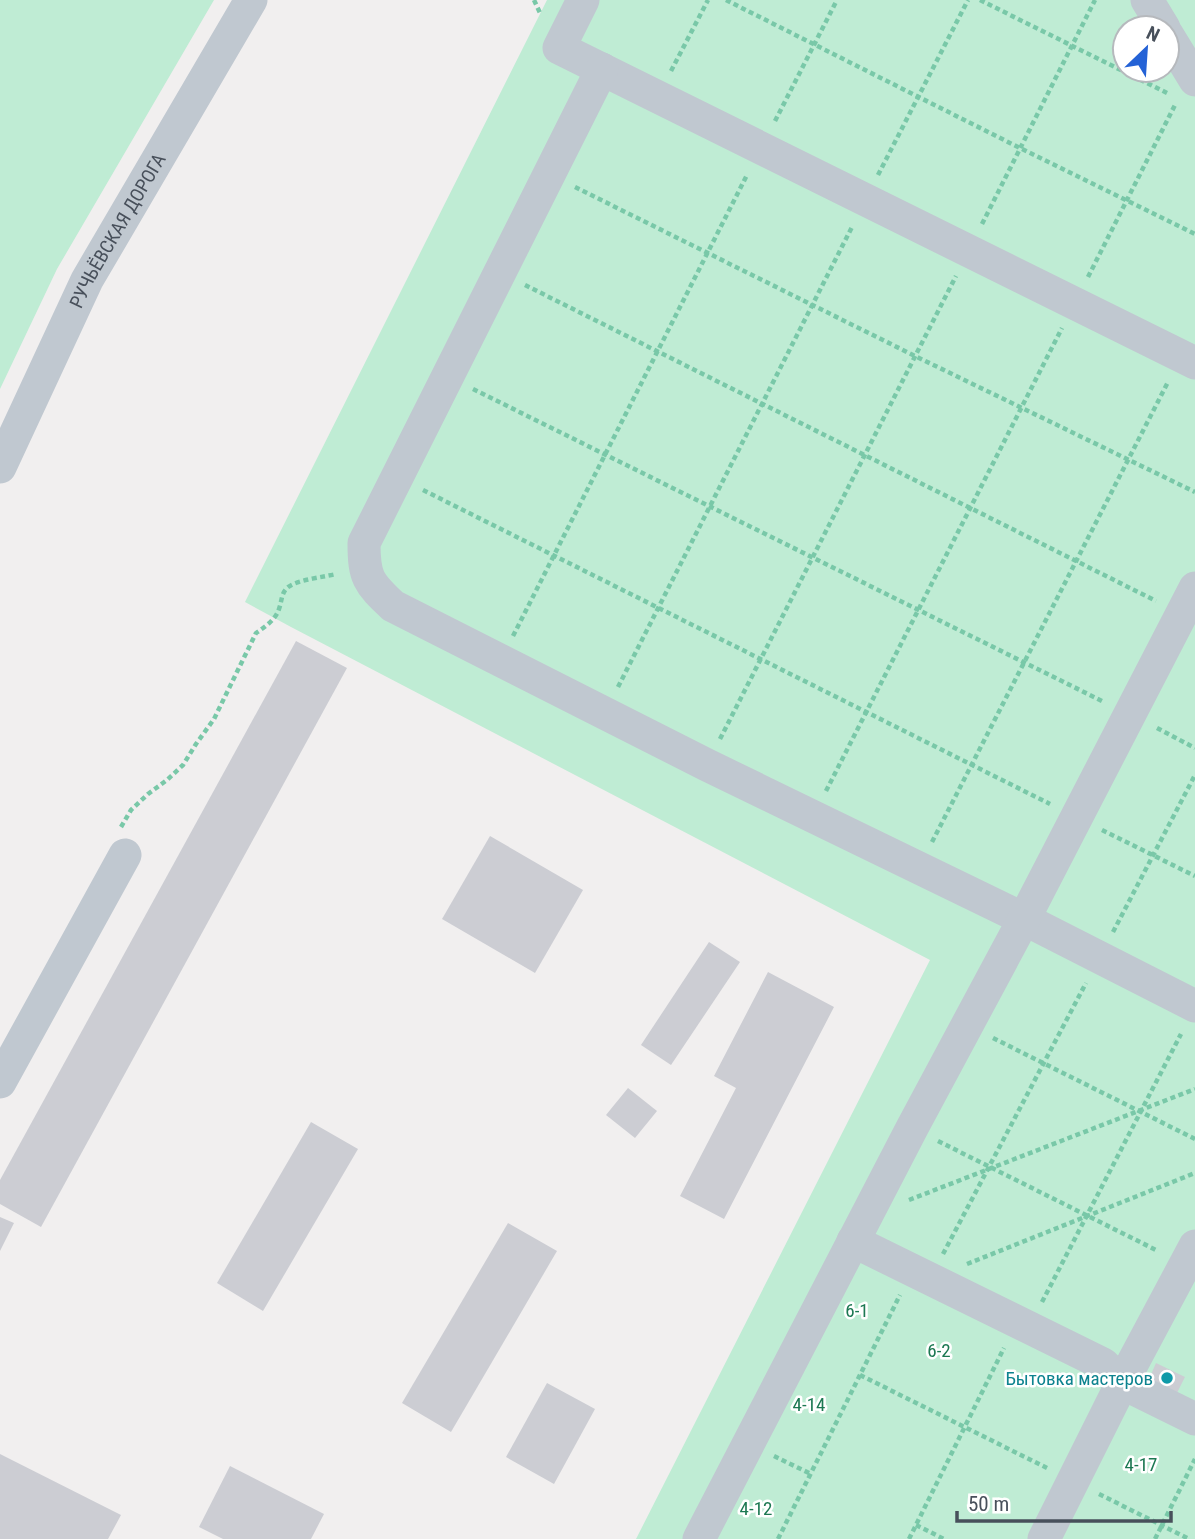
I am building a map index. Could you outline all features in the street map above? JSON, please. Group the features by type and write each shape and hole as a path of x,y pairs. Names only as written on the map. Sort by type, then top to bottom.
{"street":[{"name":"РУЧЬЁВСКАЯ ДОРОГА","path":"0,467 87,280 251,0"},
{"path":"583,0 559,48 1188,359"},
{"path":"1181,57 1195,80"},
{"path":"602,69 364,543 364,568 374,589 393,606 707,765 1100,957 1189,1018"},
{"path":"699,1539 1188,601"},
{"path":"0,1082 125,855"},
{"path":"859,1229 921,1275 1103,1364 1122,1383 1195,1419"},
{"path":"1044,1539 1190,1255"}],"path":[{"path":"658,97 708,0"},
{"path":"726,0 1195,234"},
{"path":"501,660 836,0"},
{"path":"605,713 968,0"},
{"path":"813,817 1178,99 980,0"},
{"path":"707,765 1095,0"},
{"path":"549,174 1195,492"},
{"path":"499,272 1076,561 1188,601"},
{"path":"919,867 1128,459 1188,359"},
{"path":"448,376 1195,748"},
{"path":"397,477 1195,876"},
{"path":"125,855 120,828 131,810 148,793 183,765 214,719 256,632 263,629 278,612 287,588 294,583 364,568"},
{"path":"778,1539 860,1375 990,1167 1195,775"},
{"path":"909,1539 965,1427 1088,1216 1189,1018"},
{"path":"967,1025 1195,1139"},
{"path":"859,1229 990,1167 1195,1089"},
{"path":"912,1128 1088,1216 1190,1255"},
{"path":"921,1275 1088,1216 1195,1173"},
{"path":"860,1375 1189,1539"},
{"path":"748,1444 811,1474"},
{"path":"1155,1539 1195,1458"},
{"path":"916,1525 944,1539"}],"green space":[{"path":"0,0 214,0 57,269 0,389"},
{"path":"547,0 1195,0 1195,1539 636,1539 930,960 245,602"}],"building":[{"path":"296,641 347,668 41,1227 0,1204 0,1180"},
{"path":"490,836 583,890 535,973 442,919"},
{"path":"709,942 740,962 671,1065 641,1045"},
{"path":"768,972 834,1007 724,1219 680,1196 736,1088 714,1076"},
{"path":"628,1088 657,1111 635,1138 606,1115"},
{"path":"311,1122 358,1149 263,1311 217,1283"},
{"path":"0,1217 14,1223 0,1251"},
{"path":"508,1223 557,1251 451,1432 402,1403"},
{"name":"Бытовка мастеров","path":"1156,1363 1185,1377 1177,1393 1149,1379"},
{"path":"547,1383 595,1409 554,1484 506,1457"},
{"path":"0,1454 121,1515 108,1539 0,1539"},
{"path":"230,1466 324,1514 311,1539 223,1539 199,1527"}],"place":[{"name":"Бытовка мастеров","path":"1167,1378"}],"park label":[{"name":"6-1","path":"857,1310"},
{"name":"6-2","path":"939,1350"},
{"name":"4-14","path":"809,1404"},
{"name":"4-17","path":"1141,1464"},
{"name":"4-12","path":"756,1508"}]}
